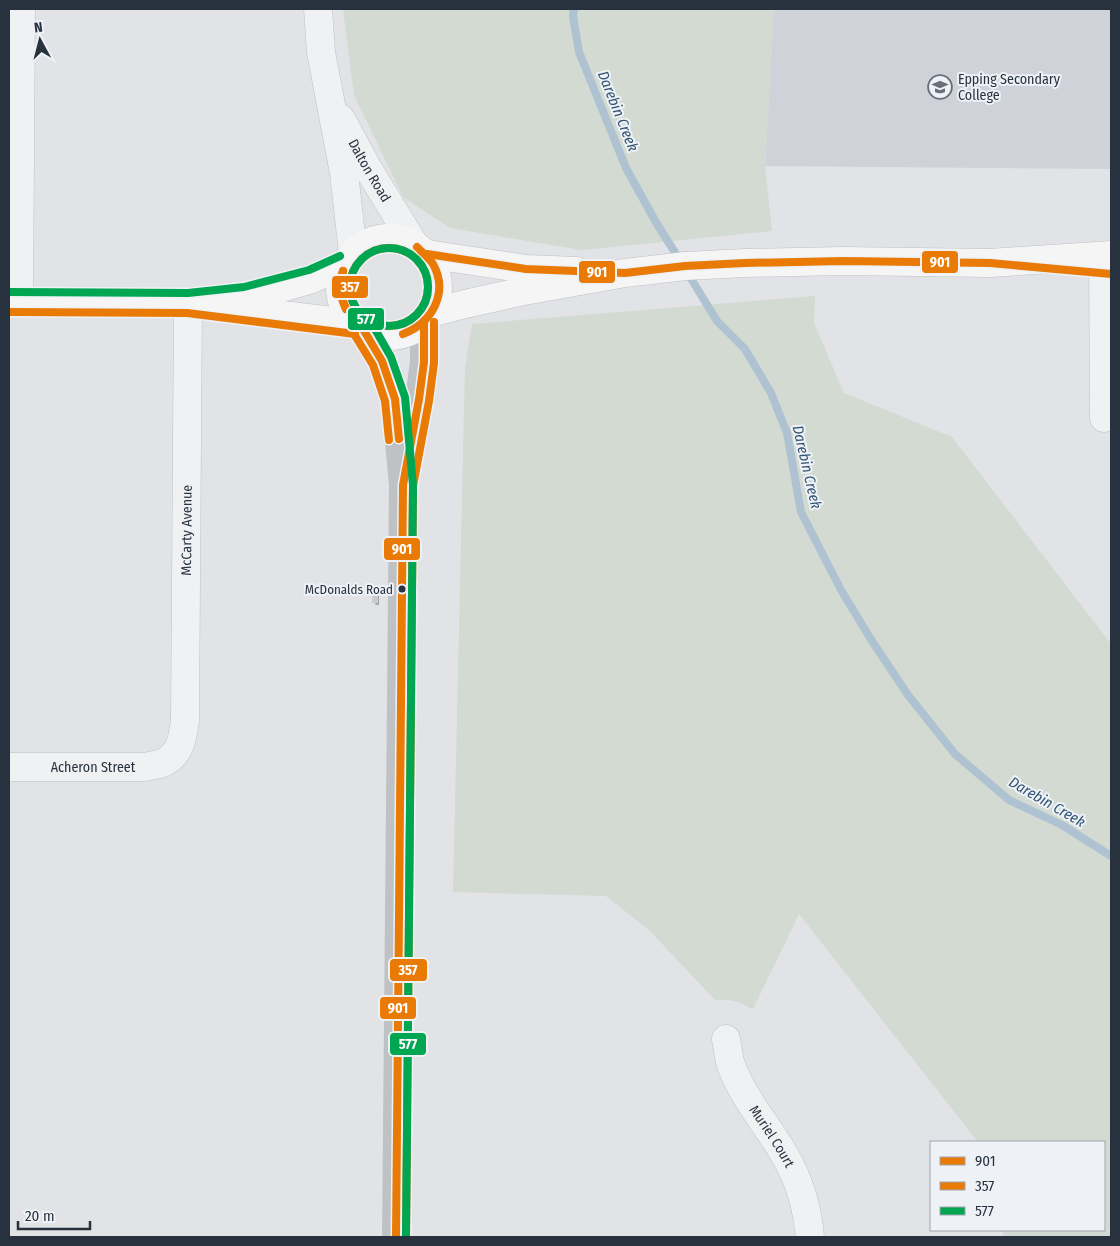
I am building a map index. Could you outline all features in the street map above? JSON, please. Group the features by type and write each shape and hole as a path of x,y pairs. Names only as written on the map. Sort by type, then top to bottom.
{"main road":[{"path":"14,302 188,303 249,296 312,279 349,259 366,243 382,238 399,238 420,249 526,268 625,273"},
{"path":"420,249 435,268 439,283 438,298 428,318"},
{"path":"349,259 340,280 340,297 346,312 359,327"},
{"path":"188,303 359,327 378,335 395,336 410,332 428,318 465,304 524,291 625,273 685,266 843,261 1107,265"}],"street":[{"path":"14,302 21,9"},
{"name":"Dalton Road","path":"318,9 321,52 344,174 349,259"},
{"name":"Dalton Road","path":"329,96 367,167 420,249"},
{"path":"1104,418 1107,265"},
{"name":"McCarty Avenue","path":"175,755 183,738 185,720 188,303"},
{"path":"403,485 419,399 428,318"},
{"path":"359,327 382,361 395,399 403,485 396,1237"},
{"name":"Acheron Street","path":"9,767 144,767 162,763 175,755"},
{"name":"Muriel Court","path":"726,1039 731,1064 743,1090 792,1168 803,1199 810,1237"}],"shaded area":[{"path":"343,9 774,9 765,166 772,231 582,250 450,228 403,197 354,95"},
{"name":"Epping Secondary College","path":"774,9 1111,9 1111,169 765,166"},
{"path":"815,296 814,323 844,393 952,437 1111,644 1111,1237 1003,1237 1003,1231 1105,1231 1105,1141 977,1141 799,914 753,1009 735,1001 715,1000 650,931 606,896 453,892 465,368 472,324"}],"building":[{"path":"373,590 378,590 378,603 372,603"}],"waterway":[{"name":"Darebin Creek","path":"574,9 573,16 579,52 626,168 657,224 681,262"},
{"name":"Darebin Creek","path":"687,272 717,321 745,349 771,393 787,433 801,512 841,590 908,695 955,754 1009,800 1062,825 1111,856"}],"transit line":[{"name":"901","path":"403,334 413,329 429,315 435,306 438,296 439,286 433,264 417,247"},
{"name":"577","path":"381,248 397,248 411,254 422,265 428,279 428,287 428,295 422,309 411,320 397,326 381,326 367,320 356,309 350,295 350,279 356,265 367,254 381,248"},
{"name":"357","path":"389,248 404,251 421,265 425,272 428,287 425,302 411,319 404,323 389,326 374,323 357,309 353,302 350,287 353,272 367,255 374,251 389,248"},
{"name":"901","path":"427,254 526,269 625,273 685,266 843,261 990,263 1111,274"},
{"name":"577","path":"9,292 188,293 244,287 309,270 340,256"},
{"name":"901","path":"343,271 341,290 346,309"},
{"name":"901","path":"343,271 340,290 346,309"},
{"name":"357","path":"9,312 187,313 355,334"},
{"name":"901","path":"396,1237 403,485 424,362 424,322"},
{"name":"357","path":"406,1237 413,486 434,363 434,322"},
{"name":"577","path":"372,324 391,357 405,397 413,485 406,1237"},
{"name":"901","path":"363,329 382,361 395,399 399,439"},
{"name":"357","path":"354,334 373,365 385,401 389,440"}],"place":[{"name":"Epping Secondary College","path":"940,87"},
{"name":"McDonalds Road","path":"402,589"}]}
